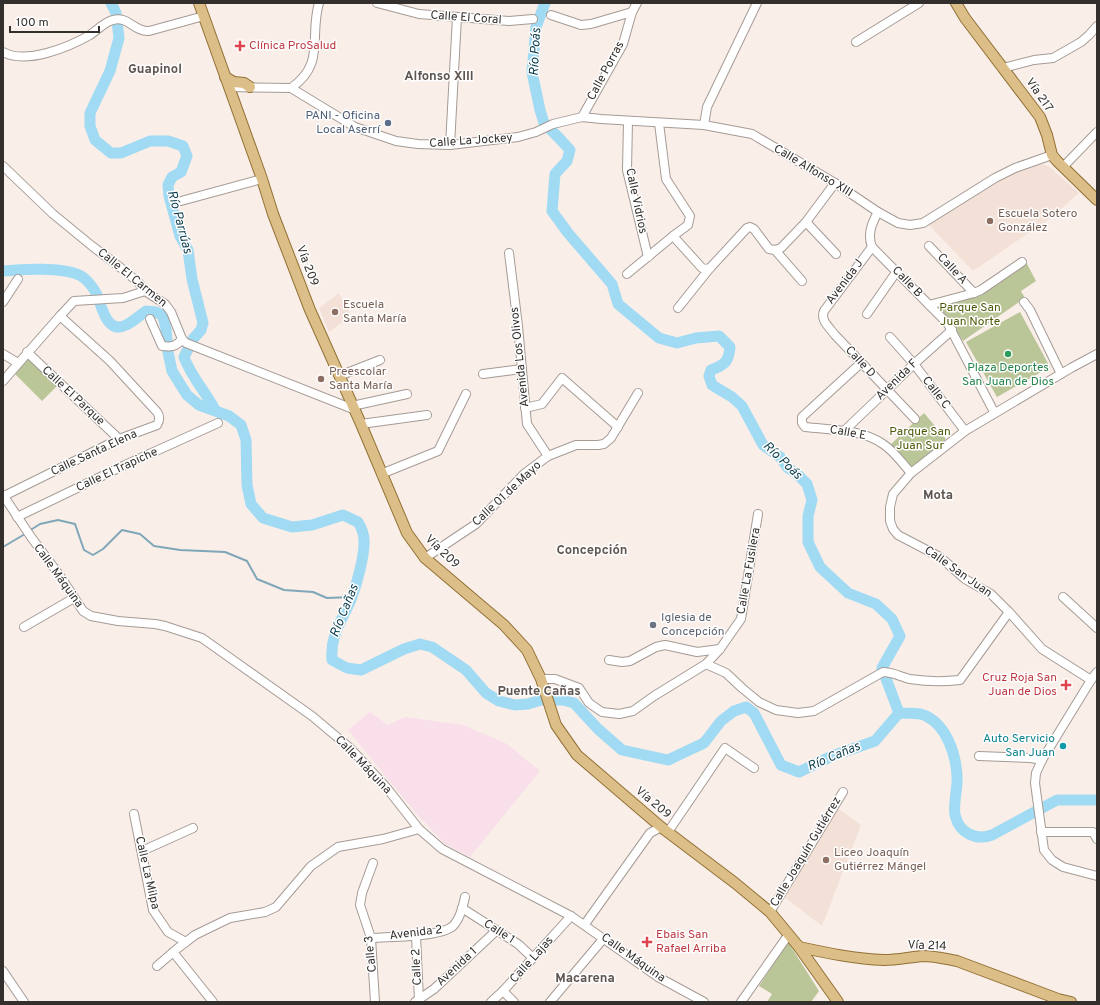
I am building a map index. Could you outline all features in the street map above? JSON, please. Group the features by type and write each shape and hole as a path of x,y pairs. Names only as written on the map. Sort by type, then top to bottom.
{"main road":[{"name":"Vía 209","path":"199,3 262,179 273,214 307,303 361,424 407,533 426,558 504,625 527,650 548,697 556,725 577,755 665,829 770,912 799,946 838,1002"},
{"name":"Vía 217","path":"956,3 965,18 1040,117 1047,135 1052,155 1097,200"},
{"path":"225,77 234,82 250,87"},
{"name":"Vía 214","path":"799,946 856,958 885,960 923,956 957,961 1058,999 1072,1002"},
{"path":"815,969 816,962 822,952"}],"street":[{"path":"229,88 291,88 300,82 309,69 314,56 319,3"},
{"name":"Calle El Coral","path":"377,3 419,14 509,21 533,19"},
{"name":"Calle Porras","path":"582,117 623,44 632,12 637,3"},
{"path":"704,126 707,107 757,3"},
{"path":"856,42 919,3"},
{"path":"551,15 581,25 591,24 632,12"},
{"path":"3,52 26,57 46,54 68,46 88,36 112,20 124,20 142,31 149,31 204,16"},
{"path":"450,145 457,17"},
{"path":"1003,68 1034,60 1052,58 1081,42 1097,26"},
{"name":"Calle La Jockey","path":"291,88 355,127 396,141 418,144 450,145 518,137 554,124"},
{"name":"Calle Alfonso XIII","path":"554,124 582,117 704,126 752,134 835,183 878,212 898,223 910,225 923,223 995,178 1015,168 1052,155"},
{"name":"Calle Vidrios","path":"628,121 628,170 648,257"},
{"path":"627,274 688,225 690,216 666,179 659,123"},
{"path":"1063,167 1097,132"},
{"name":"Calle El Carmen","path":"3,166 53,214 139,283 145,291 165,304 171,312 184,341"},
{"path":"181,201 262,179"},
{"path":"775,250 781,248 806,222 835,183"},
{"path":"872,247 870,242 870,231 878,212"},
{"path":"806,222 836,254"},
{"path":"678,308 710,268 747,228 750,227 754,229 770,249 775,250 802,281"},
{"path":"673,236 702,268 706,270 710,268"},
{"name":"Calle A","path":"930,246 974,293"},
{"name":"Calle B","path":"872,247 948,324 994,412"},
{"name":"Avenida J","path":"823,320 822,314 824,310 872,247"},
{"name":"Avenida Los Olivos","path":"509,253 527,424 548,456"},
{"path":"929,305 981,290 1022,262"},
{"path":"867,314 896,271"},
{"path":"3,302 18,279"},
{"path":"3,380 74,301 123,298 145,291"},
{"path":"1024,302 1030,310 1061,374"},
{"name":"Calle Santa Elena","path":"3,496 119,439 157,425 159,420 158,414 110,361 60,316"},
{"path":"150,319 162,346 171,347 184,341 250,369 353,408 407,394"},
{"name":"Calle D","path":"823,320 835,335 915,420"},
{"name":"Avenida F","path":"844,431 886,390 952,330"},
{"name":"Calle C","path":"890,337 914,364 965,430"},
{"name":"Calle El Parque","path":"27,352 119,439"},
{"path":"3,354 18,363"},
{"name":"Calle San Juan","path":"1091,680 1042,649 991,594 966,579 940,557 898,535 893,529 890,521 890,507 893,494 911,473 965,430 1097,354"},
{"path":"339,376 380,360"},
{"name":"Calle E","path":"861,363 802,417 802,423 805,427 844,431 870,437 884,445 911,473"},
{"path":"484,374 522,369"},
{"path":"525,408 542,404 562,378 618,427"},
{"name":"Calle 01 de Mayo","path":"426,558 476,524 524,474 548,456 576,445 604,444 611,438 638,393"},
{"path":"381,474 438,451 466,394"},
{"path":"361,424 427,415"},
{"name":"Calle El Trapiche","path":"17,518 124,465 218,424"},
{"name":"Calle Máquina","path":"3,496 25,530 83,611 91,616 118,621 155,624 202,638 312,716 350,748 386,787 419,829 442,849 585,924 658,977 704,1002"},
{"name":"Calle La Fusilera","path":"541,679 555,679 579,688 589,703 602,712 619,714 633,711 654,696 706,664 720,649 741,619 758,514"},
{"path":"1063,597 1097,628"},
{"path":"24,627 74,598"},
{"path":"706,664 726,673 759,702 776,710 798,713 814,710 883,672 891,672 908,678 938,682 960,680 1009,612"},
{"path":"609,660 630,662 656,647 665,645 697,652 720,649"},
{"path":"1097,672 1042,760 1036,774 1035,783 1044,850 1052,860 1063,867 1097,876"},
{"path":"585,924 650,833 665,829 725,748 754,768"},
{"path":"979,756 1031,758 1042,760"},
{"name":"Calle Joaquín Gutiérrez","path":"770,912 843,792"},
{"name":"Calle La Milpa","path":"134,814 153,910 168,932 186,942"},
{"path":"142,850 194,828"},
{"path":"158,966 195,935 230,918 265,912 276,907 311,866 338,847 383,839 419,829"},
{"path":"1041,832 1093,832 1097,839"},
{"name":"Calle 3","path":"373,863 360,899 361,909 370,938 375,1002"},
{"name":"Avenida 2","path":"370,938 443,932 457,921 465,897"},
{"name":"Calle 1","path":"462,908 518,944 534,958"},
{"name":"Calle Lajas","path":"491,1002 534,958 571,916"},
{"name":"Avenida 1","path":"417,1001 434,989 496,930"},
{"path":"741,1002 789,934"},
{"name":"Calle 2","path":"416,935 417,1001"},
{"path":"550,1002 604,938"},
{"path":"173,952 213,1002"},
{"path":"3,971 24,1002"},
{"path":"503,991 514,1002"}],"shaded area":[{"name":"Escuela Sotero González","path":"1036,164 1045,165 1051,168 1079,193 1052,217 973,271 928,224 1000,179"},
{"name":"Escuela Santa María","path":"339,293 351,316 329,332 319,308"},
{"path":"370,712 388,725 405,717 463,725 507,744 540,771 470,857 445,844 414,811 348,730"},
{"name":"Liceo Joaquín Gutiérrez Mángel","path":"836,807 861,825 822,926 783,896"}],"green space":[{"name":"Parque San Juan Norte","path":"1026,262 1036,281 1021,291 1025,298 963,341 948,318 939,309 939,306 977,294"},
{"name":"Plaza Deportes San Juan de Dios","path":"1020,312 1050,367 997,397 966,342"},
{"path":"28,357 57,386 42,401 15,374"},
{"name":"Parque San Juan Sur","path":"924,413 946,439 911,468 889,446"},
{"path":"788,942 819,991 811,1002 767,1002 772,994 759,986"}],"waterway":[{"name":"Río Parrúas","path":"111,3 116,13 119,38 110,71 90,113 90,126 95,140 111,153 121,153 150,141 168,141 183,146 187,156 181,172 172,177 168,185 169,196 180,236 188,250 192,279 203,323 201,330 193,339 184,357 215,410"},
{"name":"Río Poás","path":"545,3 536,27 532,72 544,123 570,150 567,161 555,174 552,211 568,233 612,284 618,304 659,338 677,343 696,338 719,336 730,347 729,356 725,362 711,370 709,376 712,385 732,397 742,406 763,445 780,457 788,468 797,474 807,484 812,500 808,516 808,542 820,567 848,593 876,604 892,619 900,636 882,668 899,713"},
{"name":"Río Cañas","path":"3,271 31,269 52,270 72,272 82,276 94,289 106,318 114,326 120,327 126,325 146,311 156,312 163,316 172,371 187,395 199,405 229,416 241,425 246,440 247,485 251,504 263,518 292,527 312,525 343,515 358,522 364,537 362,560 352,597 335,634 332,650 332,660 347,668 361,670 404,649 420,644 432,647 466,670 486,693 499,701 515,705 528,704 541,700 563,700 574,703 598,729 622,750 668,760 704,743 721,721 734,711 746,707 754,713 781,765 799,772 832,756 875,741 899,713"},
{"path":"29,531 40,524 58,520 75,524 84,550 93,555 103,549 122,530 140,534 154,546 180,550 225,552 247,561 257,579 284,590 313,592 327,598 352,597"},
{"path":"3,547 25,534"},
{"name":"Río Cañas","path":"899,713 926,716 940,727 945,734 955,759 957,781 955,815 960,827 969,834 980,837 992,835 1057,800 1097,800"}],"place":[{"name":"Clínica ProSalud","path":"240,46"},
{"name":"PANI - Oficina Local Aserrí","path":"388,123"},
{"name":"Escuela Sotero González","path":"990,221"},
{"name":"Escuela Santa María","path":"335,312"},
{"name":"Plaza Deportes San Juan de Dios","path":"1008,354"},
{"name":"Preescolar Santa María","path":"321,379"},
{"name":"Iglesia de Concepción","path":"653,625"},
{"name":"Cruz Roja San Juan de Dios","path":"1066,685"},
{"name":"Auto Servicio San Juan","path":"1063,746"},
{"name":"Liceo Joaquín Gutiérrez Mángel","path":"826,860"},
{"name":"Ebais San Rafael Arriba","path":"647,942"}],"district":[{"name":"Guapinol","path":"155,70"},
{"name":"Alfonso XIII","path":"439,77"},
{"name":"Mota","path":"938,496"},
{"name":"Concepción","path":"592,551"},
{"name":"Puente Cañas","path":"539,692"},
{"name":"Macarena","path":"585,979"}]}
